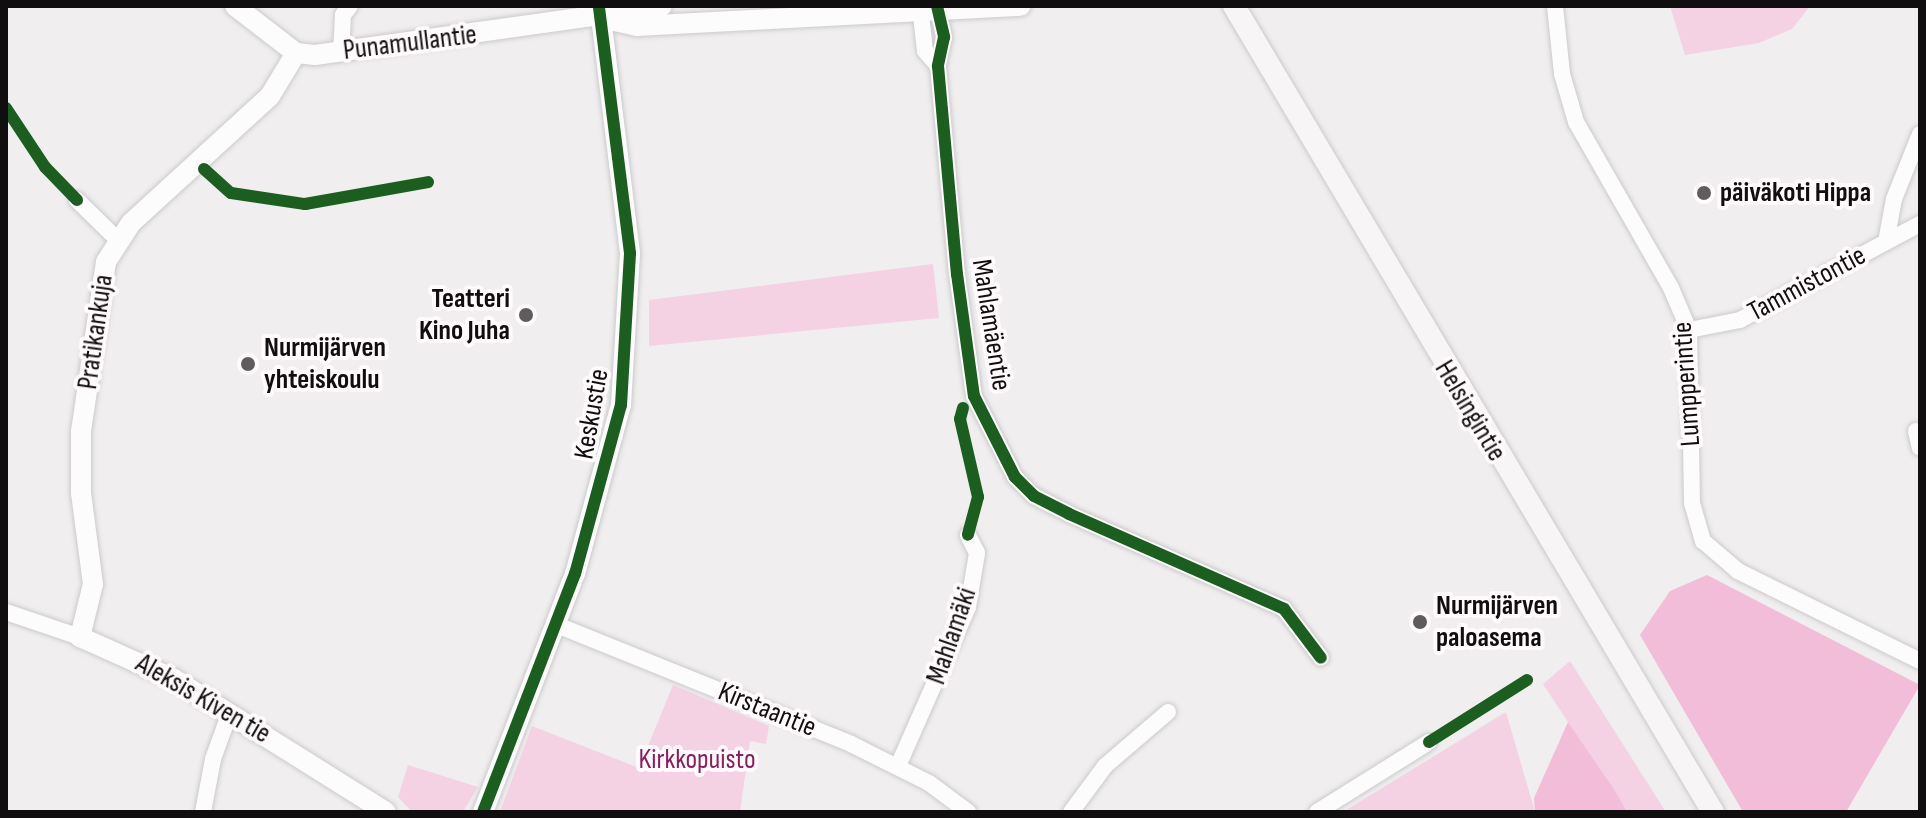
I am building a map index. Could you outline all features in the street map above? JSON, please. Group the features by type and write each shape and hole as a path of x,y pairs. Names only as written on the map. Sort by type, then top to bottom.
{"main road":[{"name":"Helsingintie","path":"1234,6 1713,812"}],"street":[{"path":"235,6 296,53"},
{"path":"341,53 343,15 350,6"},
{"name":"Punamullantie","path":"296,53 341,53 600,12 662,6"},
{"name":"Punamullantie","path":"600,12 637,26 930,8 1020,6"},
{"name":"Lumpperintie","path":"1555,6 1562,74 1576,122 1671,288 1689,330 1692,503 1703,541 1738,571 1920,661"},
{"name":"Mahlamäentie","path":"930,8 925,51 938,66 974,396 1015,477 1034,496 1069,514 1284,609 1321,658"},
{"name":"Keskustie","path":"483,812 557,625 611,454 630,326 629,239 600,12"},
{"name":"Pratikankuja","path":"80,637 93,584 81,493 81,432 100,289 117,239 270,96 296,53"},
{"path":"1886,242 1894,199 1920,134"},
{"path":"77,200 117,239"},
{"name":"Tammistontie","path":"1689,330 1740,320 1920,224"},
{"name":"Mahlamäki","path":"898,766 968,607 977,553 968,535"},
{"name":"Aleksis Kiven tie","path":"6,612 121,652 230,712 386,812"},
{"name":"Kirstaantie","path":"557,625 898,766 968,812"},
{"path":"203,812 213,759 230,712"},
{"path":"1071,812 1105,766 1168,712"},
{"path":"1317,812 1429,742"}],"green space":[{"path":"1670,6 1810,6 1792,29 1759,43 1685,55"},
{"path":"933,264 939,318 649,346 649,300"},
{"path":"1570,661 1666,812 1627,812 1543,684"},
{"name":"Kirkkopuisto","path":"673,685 769,726 766,744 750,741 740,812 500,812 532,726 639,768"},
{"path":"1506,712 1535,812 1343,812"},
{"path":"408,765 478,787 463,812 412,812 398,797"}],"shaded area":[{"path":"1707,575 1920,685 1846,812 1743,812 1640,635 1670,591"},
{"path":"1568,722 1627,812 1535,812 1534,798"}],"cycle path":[{"path":"483,812 575,574 621,405 630,253 599,6"},
{"path":"937,6 944,37 938,66 957,274 974,396 1015,477 1034,496 1069,514 1284,609 1321,658"},
{"path":"6,108 45,167 77,200"},
{"path":"204,169 231,193 305,204 428,182"},
{"path":"963,408 960,419 978,497 968,535"},
{"path":"1429,742 1527,680"}],"place":[{"name":"päiväkoti Hippa","path":"1704,193"},
{"name":"Teatteri Kino Juha","path":"526,315"},
{"name":"Nurmijärven yhteiskoulu","path":"248,364"},
{"name":"Nurmijärven paloasema","path":"1420,622"}]}
